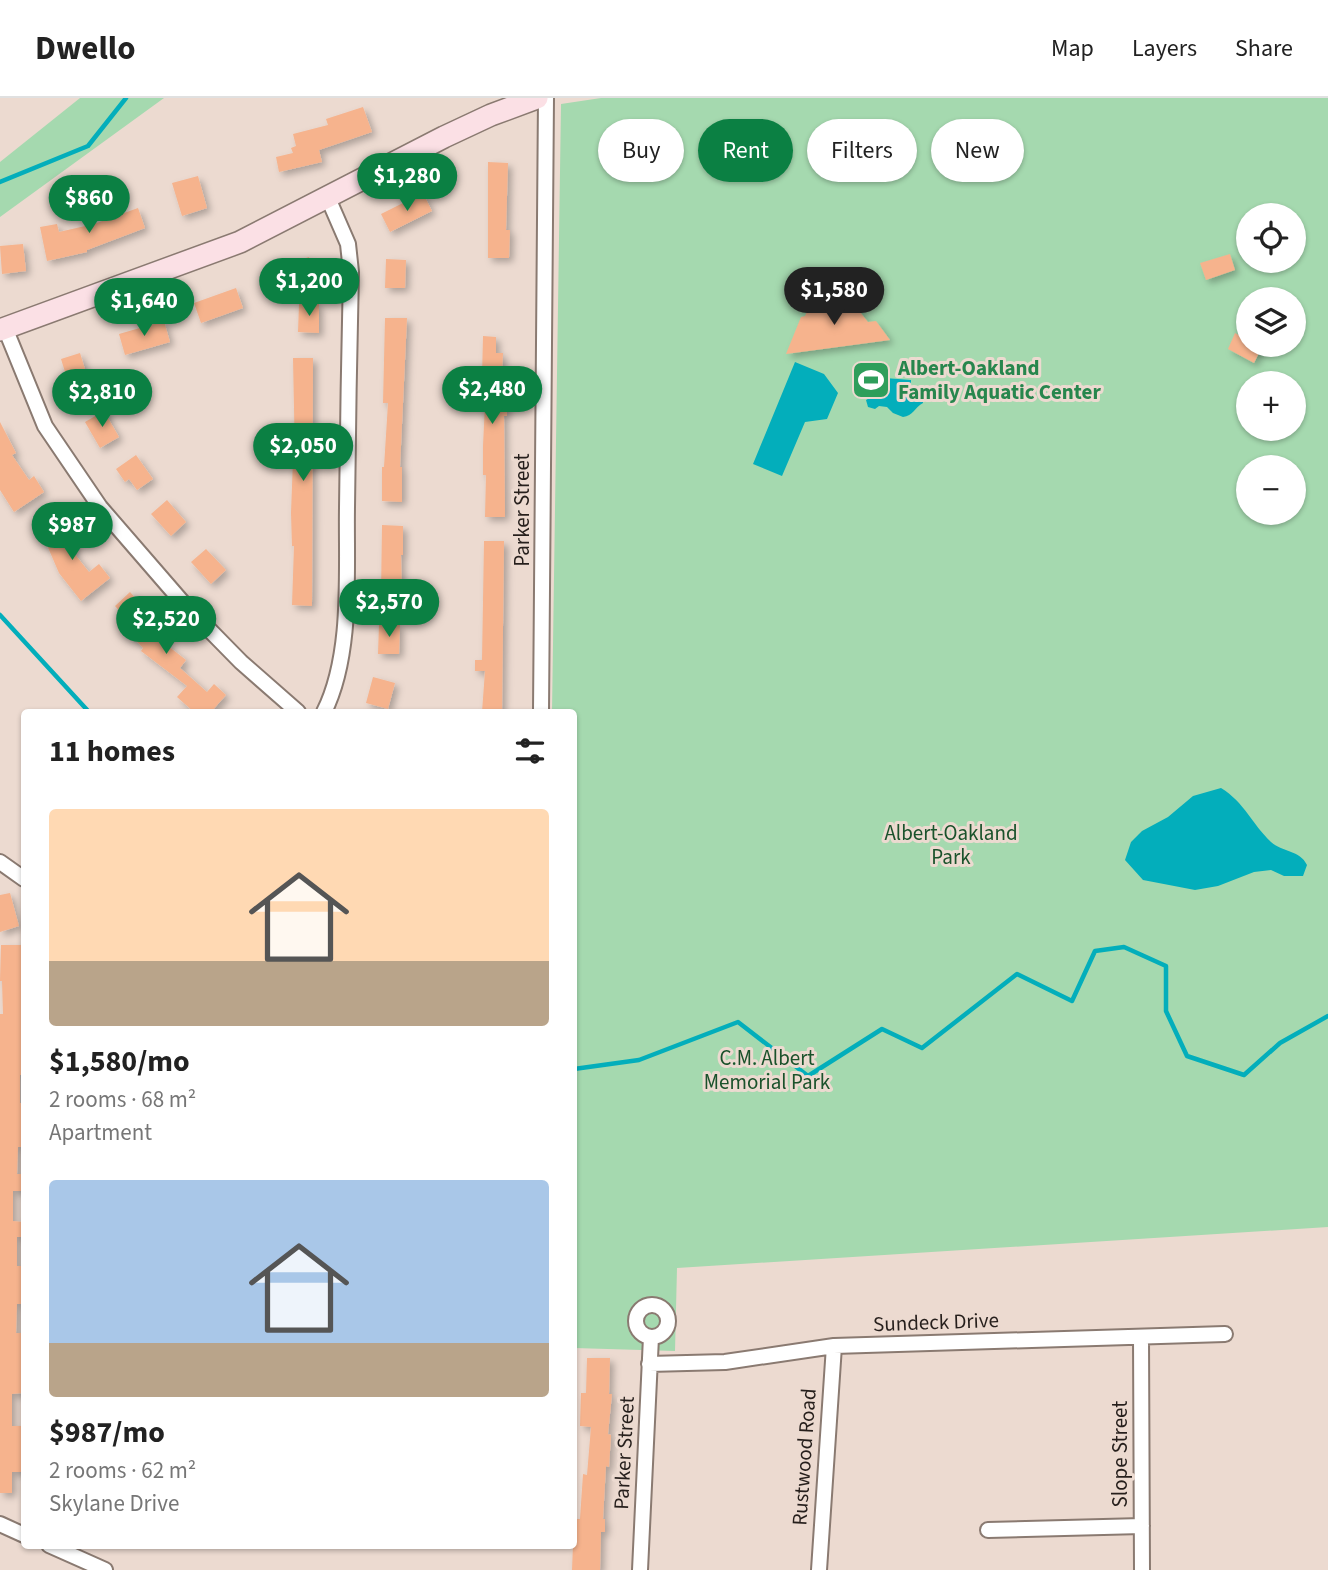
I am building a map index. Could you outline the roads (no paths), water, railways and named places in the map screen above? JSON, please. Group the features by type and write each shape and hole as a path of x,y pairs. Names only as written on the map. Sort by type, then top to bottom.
{"street":[{"path":"295,709 203,624 100,507 45,426 2,329 240,242 491,115 537,98"},
{"name":"Parker Street","path":"541,709 546,98"},
{"path":"325,709 332,695 342,649 351,272 348,244 328,198"},
{"path":"0,862 21,877"},
{"name":"Sundeck Drive","path":"649,1364 725,1362 834,1346 1225,1334"},
{"name":"Parker Street","path":"640,1570 652,1337"},
{"name":"Slope Street","path":"1141,1337 1142,1570"},
{"name":"Rustwood Road","path":"819,1570 834,1346"},
{"path":"0,1524 21,1534"},
{"path":"988,1530 1142,1526"},
{"path":"61,1549 105,1570"}],"water":[{"path":"795,362 824,374 838,393 827,419 805,422 782,476 753,464"},
{"path":"885,378 911,380 911,391 923,394 923,403 903,417 887,407 868,407 866,400 885,389"},
{"path":"1221,788 1236,800 1271,842 1304,860 1307,865 1303,876 1284,876 1271,870 1254,872 1218,886 1195,890 1143,880 1125,860 1131,842 1142,831 1168,817 1193,796"}],"waterway":[{"path":"0,182 88,146 126,98"},
{"path":"0,615 86,709"},
{"path":"577,1069 639,1060 738,1022 808,1076 882,1029 922,1048 1017,974 1072,1001 1095,951 1124,947 1166,966 1166,1011 1187,1056 1244,1075 1280,1043 1328,1016"}],"place":[{"name":"Albert-Oakland Family Aquatic Center","path":"871,380"}],"park label":[{"name":"Albert-Oakland Park","path":"951,845"},
{"name":"C.M. Albert Memorial Park","path":"767,1070"}]}
